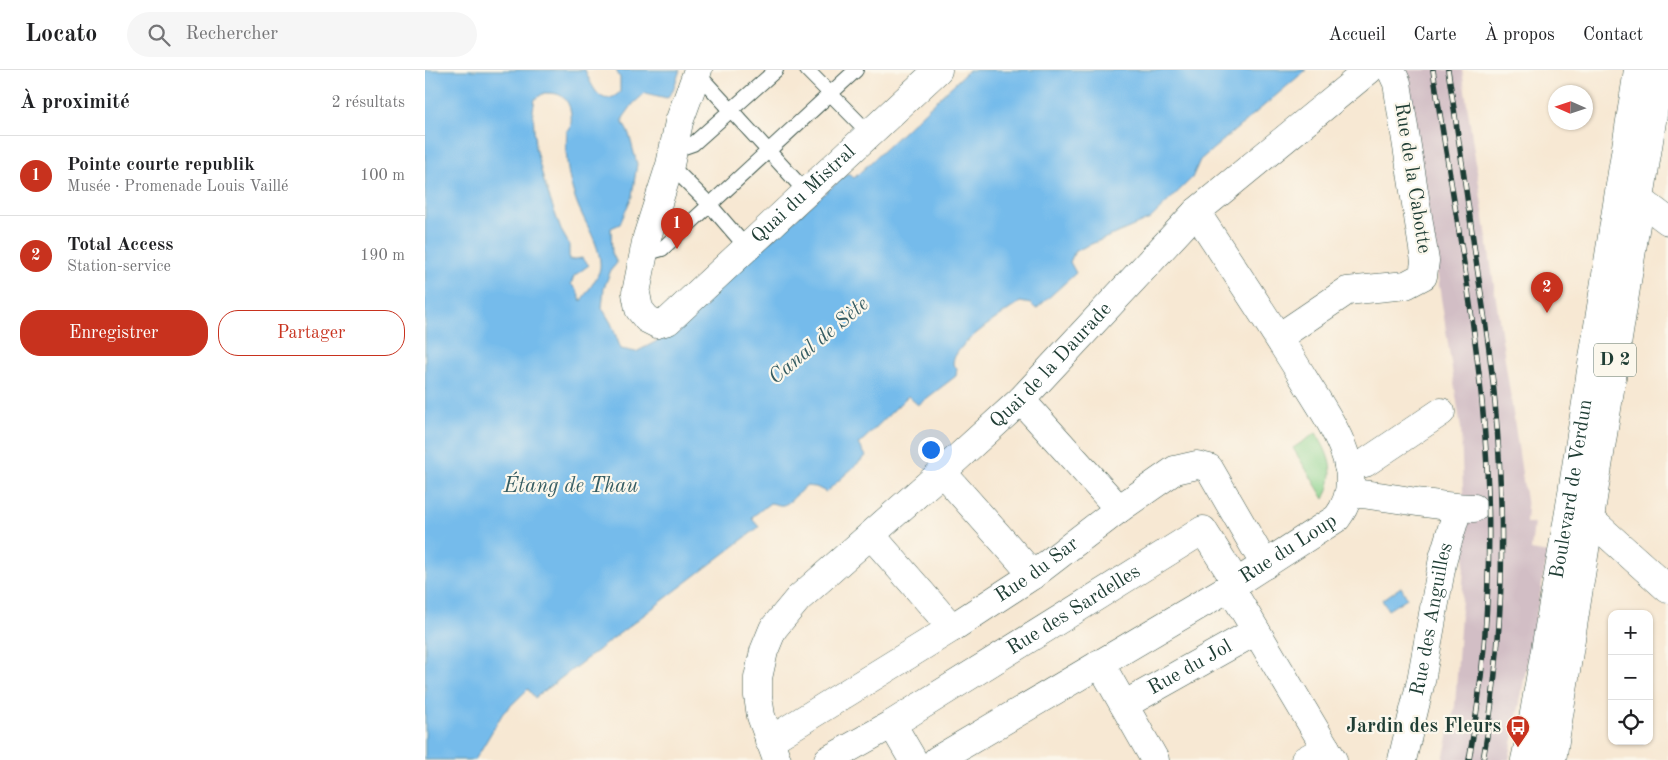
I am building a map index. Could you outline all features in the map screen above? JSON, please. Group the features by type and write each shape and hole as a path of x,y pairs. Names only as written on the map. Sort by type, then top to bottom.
{"street":[{"name":"Quai de la Daurade","path":"773,750 761,716 758,678 764,651 773,629 798,599 1021,400 1196,212 1369,70"},
{"name":"Rue de la Cabotte","path":"1279,337 1347,291 1406,284 1423,276 1425,261 1397,84 1391,70"},
{"name":"Boulevard de Verdun","path":"1552,760 1579,516 1638,70"},
{"name":"Boulevard de Verdun","path":"1525,760 1579,516 1640,200 1654,108 1662,70"},
{"path":"643,254 671,158 679,122 697,72"},
{"name":"Quai du Mistral","path":"643,254 635,293 639,309 647,319 657,324 668,321 870,134 931,72"},
{"path":"1640,200 1668,221"},
{"path":"1196,212 1279,337 1340,438 1349,479"},
{"path":"1021,400 1119,509"},
{"path":"1349,479 1365,463 1441,412"},
{"name":"Rue du Sar","path":"773,750 1033,575 1119,509 1175,470 1197,465 1209,468 1265,565"},
{"path":"942,472 1033,575"},
{"name":"Rue des Anguilles","path":"1349,479 1375,494 1467,508 1443,558 1421,681 1402,760"},
{"name":"Rue du Loup","path":"941,759 1265,565 1337,518 1345,506 1349,479"},
{"path":"1579,516 1668,589"},
{"name":"Rue des Sardelles","path":"828,760 892,724 1203,530 1233,584"},
{"path":"871,535 952,628"},
{"path":"1233,584 1322,756"},
{"name":"Rue du Jol","path":"1124,705 1256,631"},
{"path":"1100,663 1155,760"},
{"path":"892,724 913,760"}],"lane":[{"path":"747,248 671,158 693,144 776,70"},
{"path":"807,70 870,134"},
{"path":"643,254 663,249 856,70"},
{"path":"697,72 806,192"}],"shaded area":[{"path":"1406,70 1462,70 1527,507 1526,523 1534,523 1531,550 1548,553 1509,760 1443,760 1455,706 1465,551 1461,428"}],"green space":[{"path":"1316,433 1328,457 1331,473 1328,490 1324,499 1293,448"}],"water":[{"path":"425,70 585,70 594,89 602,97 607,98 613,97 620,92 620,78 616,70 680,70 673,90 667,98 645,93 633,104 623,118 637,164 632,196 620,224 611,228 612,253 617,263 611,270 604,288 602,308 611,323 621,349 636,352 663,338 665,333 848,173 854,178 969,70 1306,70 1200,160 1192,178 1150,219 1075,251 1070,262 1076,273 1036,309 1031,304 1020,302 980,330 955,356 953,364 957,368 956,376 918,405 908,396 859,444 866,456 826,492 816,487 806,486 786,504 770,503 752,517 759,527 535,698 528,689 503,713 475,760 425,760","holes":["544,93 562,96 570,108 571,124 570,129 567,130 566,140 569,176 577,203 595,243 600,260 597,276 581,301 577,290 571,284 574,276 589,265 582,258 569,260 569,244 561,230 545,185 535,147 533,110 535,99"]},
{"path":"1401,587 1407,598 1388,610 1382,600"}],"railway":[{"path":"1433,70 1472,319 1486,447 1489,536 1486,626 1482,671 1469,760"},
{"path":"1448,70 1489,349 1499,448 1502,537 1499,627 1490,716 1483,760"}],"place":[{"name":"Pointe courte republik","path":"677,249"},
{"name":"Total Access","path":"1547,313"},
{"name":"Jardin des Fleurs","path":"1518,748"}],"water label":[{"name":"Canal de Sète","path":"819,341"},
{"name":"Étang de Thau","path":"571,486"}]}
